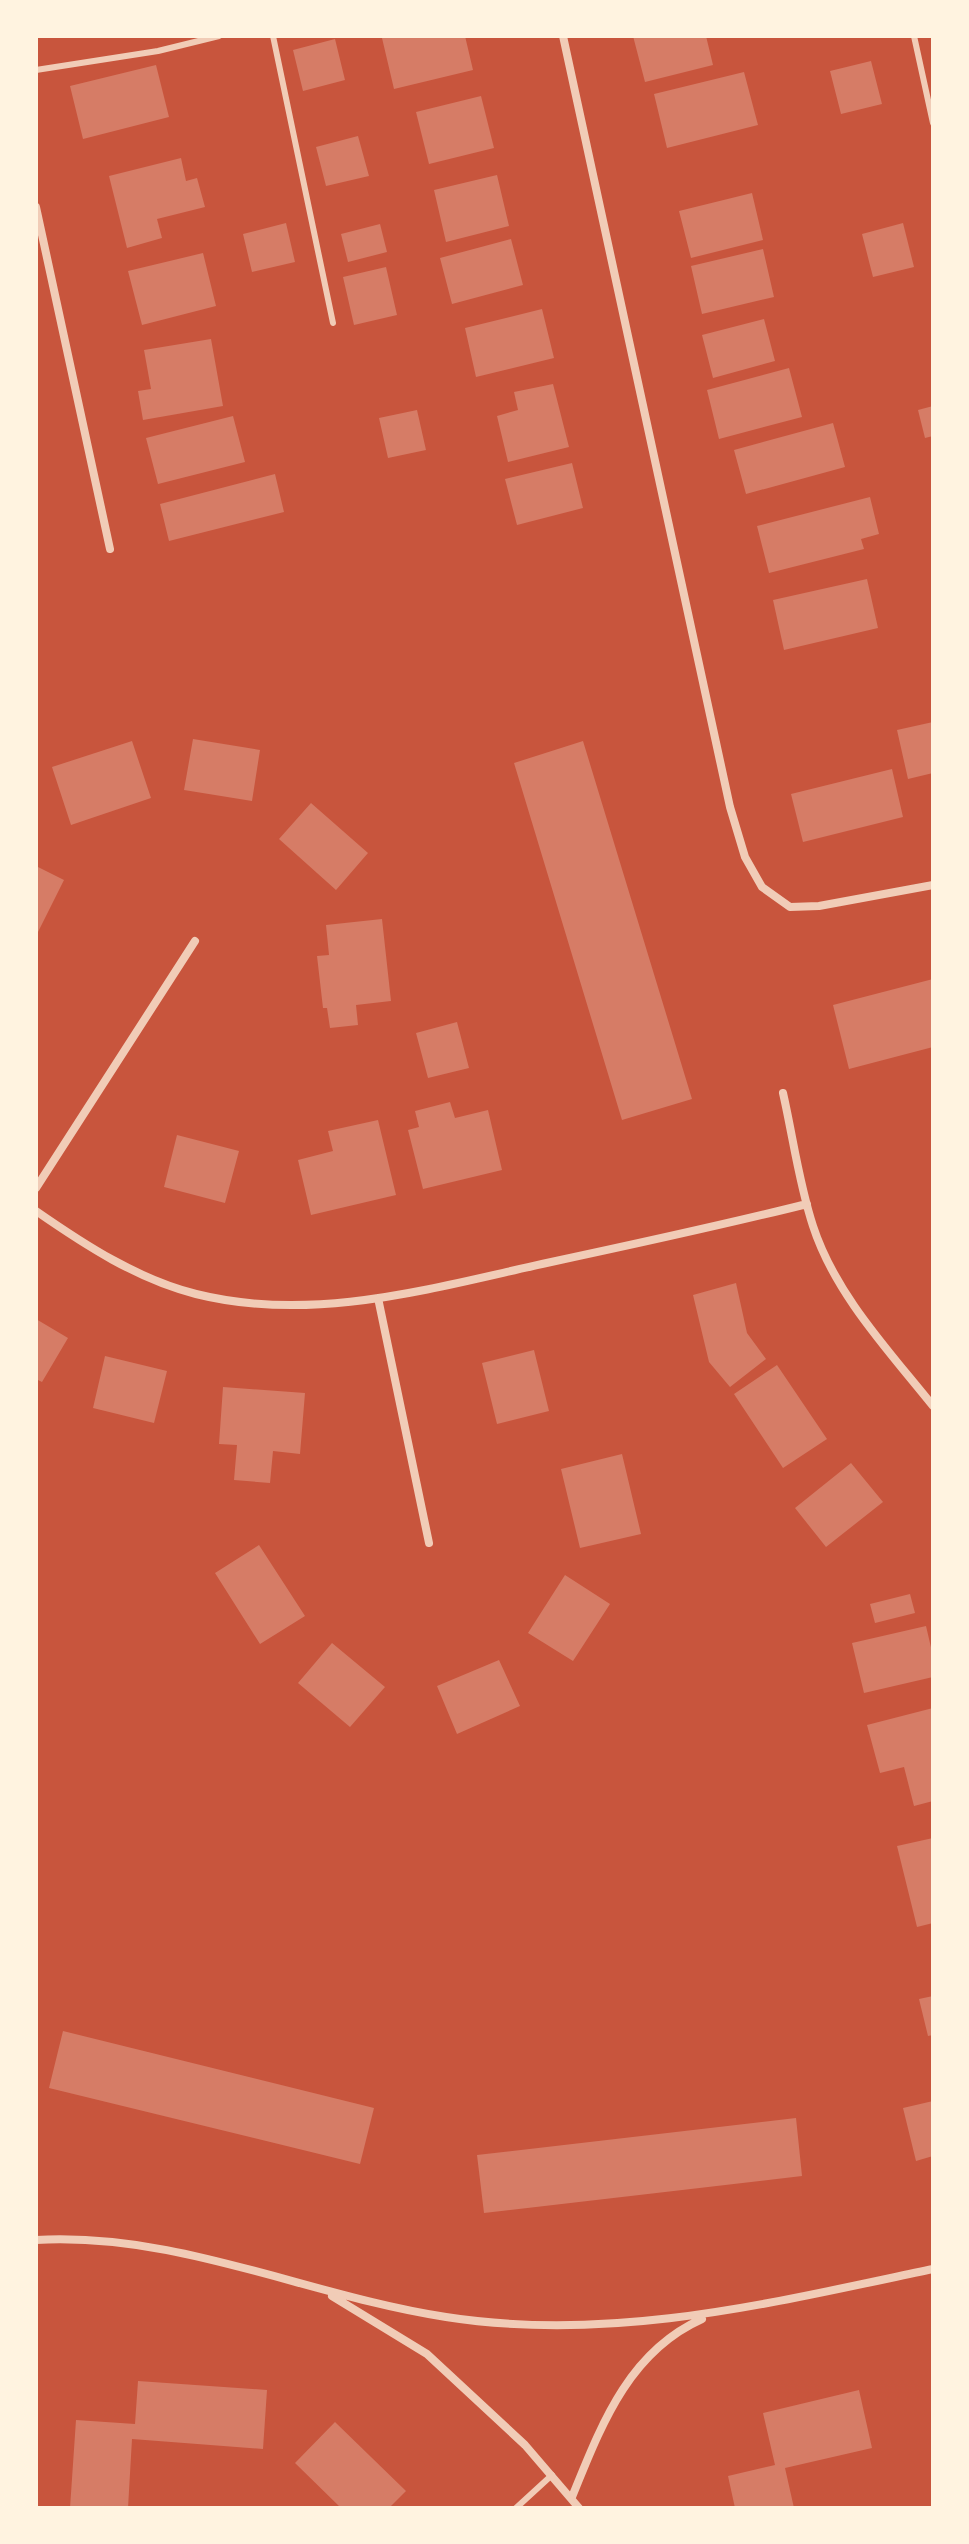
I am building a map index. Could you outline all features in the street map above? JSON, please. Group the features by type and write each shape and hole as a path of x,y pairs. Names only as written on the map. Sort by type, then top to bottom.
{"street":[{"path":"563,36 730,807 745,857 762,887 776,900 790,907 819,906 933,885"},
{"path":"36,207 110,549"},
{"path":"36,1188 195,941"},
{"path":"783,1093 813,1227 830,1265 860,1313 933,1406"},
{"path":"36,1211 117,1262 196,1294 258,1304 306,1306 378,1298 807,1204"},
{"path":"378,1298 429,1543"},
{"path":"36,2240 135,2244 216,2258 380,2306 525,2326 606,2326 712,2314 933,2269"},
{"path":"321,2289 427,2354 525,2445 579,2508"},
{"path":"572,2497 605,2417 632,2374 659,2345 712,2314"}],"lane":[{"path":"36,70 158,51 219,36"},
{"path":"273,36 333,323"},
{"path":"914,36 933,123"},
{"path":"516,2508 552,2475"}],"building":[{"path":"465,36 473,70 394,89 382,38"},
{"path":"633,36 706,36 713,65 645,82"},
{"path":"335,39 345,80 303,91 293,50"},
{"path":"871,61 882,104 841,114 830,71"},
{"path":"156,65 169,117 83,139 70,86"},
{"path":"744,72 758,125 667,148 654,94"},
{"path":"481,96 494,148 429,164 416,112"},
{"path":"358,136 369,176 326,186 316,147"},
{"path":"181,158 186,181 197,178 205,207 157,219 162,238 127,248 109,176"},
{"path":"497,175 509,226 446,242 434,190"},
{"path":"752,193 763,240 691,258 679,211"},
{"path":"286,223 295,262 252,272 243,234"},
{"path":"903,223 914,267 873,277 862,234"},
{"path":"380,224 387,252 348,262 341,234"},
{"path":"511,239 523,285 452,304 440,258"},
{"path":"763,249 774,297 702,314 691,266"},
{"path":"203,253 216,306 142,325 128,271"},
{"path":"386,267 397,315 354,325 343,277"},
{"path":"542,309 554,358 476,377 465,328"},
{"path":"764,319 775,361 713,378 702,335"},
{"path":"211,339 223,406 143,420 138,391 151,389 144,350"},
{"path":"789,368 802,417 719,439 707,390"},
{"path":"553,384 569,447 508,462 497,416 518,410 514,392"},
{"path":"933,406 933,436 925,438 918,410"},
{"path":"417,410 426,450 388,458 379,418"},
{"path":"233,416 245,462 158,484 146,438"},
{"path":"833,423 845,467 746,494 734,450"},
{"path":"572,463 583,508 517,525 505,479"},
{"path":"275,474 284,512 169,541 160,504"},
{"path":"870,497 879,534 861,539 864,549 769,573 757,526"},
{"path":"867,579 878,628 784,650 773,600"},
{"path":"933,722 933,773 908,779 897,730"},
{"path":"193,739 260,750 252,801 184,790"},
{"path":"132,741 151,798 71,825 52,767"},
{"path":"583,741 692,1099 622,1120 514,763"},
{"path":"892,769 903,817 803,842 791,794"},
{"path":"311,803 368,853 336,890 279,839"},
{"path":"36,866 64,880 36,936"},
{"path":"382,919 391,1001 356,1005 358,1025 330,1028 327,1008 323,1008 317,956 329,955 326,925"},
{"path":"933,979 933,1047 849,1069 833,1005"},
{"path":"457,1022 469,1068 428,1078 416,1033"},
{"path":"450,1102 455,1118 488,1110 502,1170 423,1189 408,1130 419,1127 415,1111"},
{"path":"378,1120 396,1195 311,1215 298,1160 333,1151 328,1131"},
{"path":"177,1135 239,1151 225,1203 164,1187"},
{"path":"736,1283 747,1333 766,1359 730,1387 709,1362 693,1295"},
{"path":"36,1319 68,1338 42,1382 36,1379"},
{"path":"534,1350 549,1411 497,1424 482,1363"},
{"path":"105,1356 167,1371 154,1423 93,1408"},
{"path":"777,1365 827,1439 783,1468 734,1394"},
{"path":"223,1387 305,1393 300,1454 273,1451 270,1483 234,1480 237,1445 219,1444"},
{"path":"622,1454 641,1534 580,1548 561,1469"},
{"path":"851,1463 883,1502 826,1547 795,1508"},
{"path":"259,1545 305,1616 260,1644 215,1573"},
{"path":"565,1575 610,1604 573,1661 528,1633"},
{"path":"910,1594 915,1613 875,1623 870,1604"},
{"path":"926,1626 933,1656 933,1677 864,1693 852,1643"},
{"path":"332,1643 385,1687 350,1727 298,1683"},
{"path":"499,1660 520,1706 457,1734 437,1686"},
{"path":"933,1708 933,1801 914,1806 904,1767 880,1773 867,1725"},
{"path":"933,1838 933,1923 917,1927 897,1846"},
{"path":"933,1996 933,2035 928,2036 919,1999"},
{"path":"63,2031 374,2108 360,2164 49,2088"},
{"path":"933,2101 933,2156 916,2161 903,2108"},
{"path":"796,2118 802,2176 484,2213 477,2155"},
{"path":"138,2381 267,2390 263,2449 132,2439 128,2508 70,2508 76,2420 135,2424"},
{"path":"859,2390 872,2448 785,2468 794,2508 735,2508 728,2476 775,2465 763,2413"},
{"path":"335,2422 406,2491 389,2508 341,2508 295,2463"}]}
